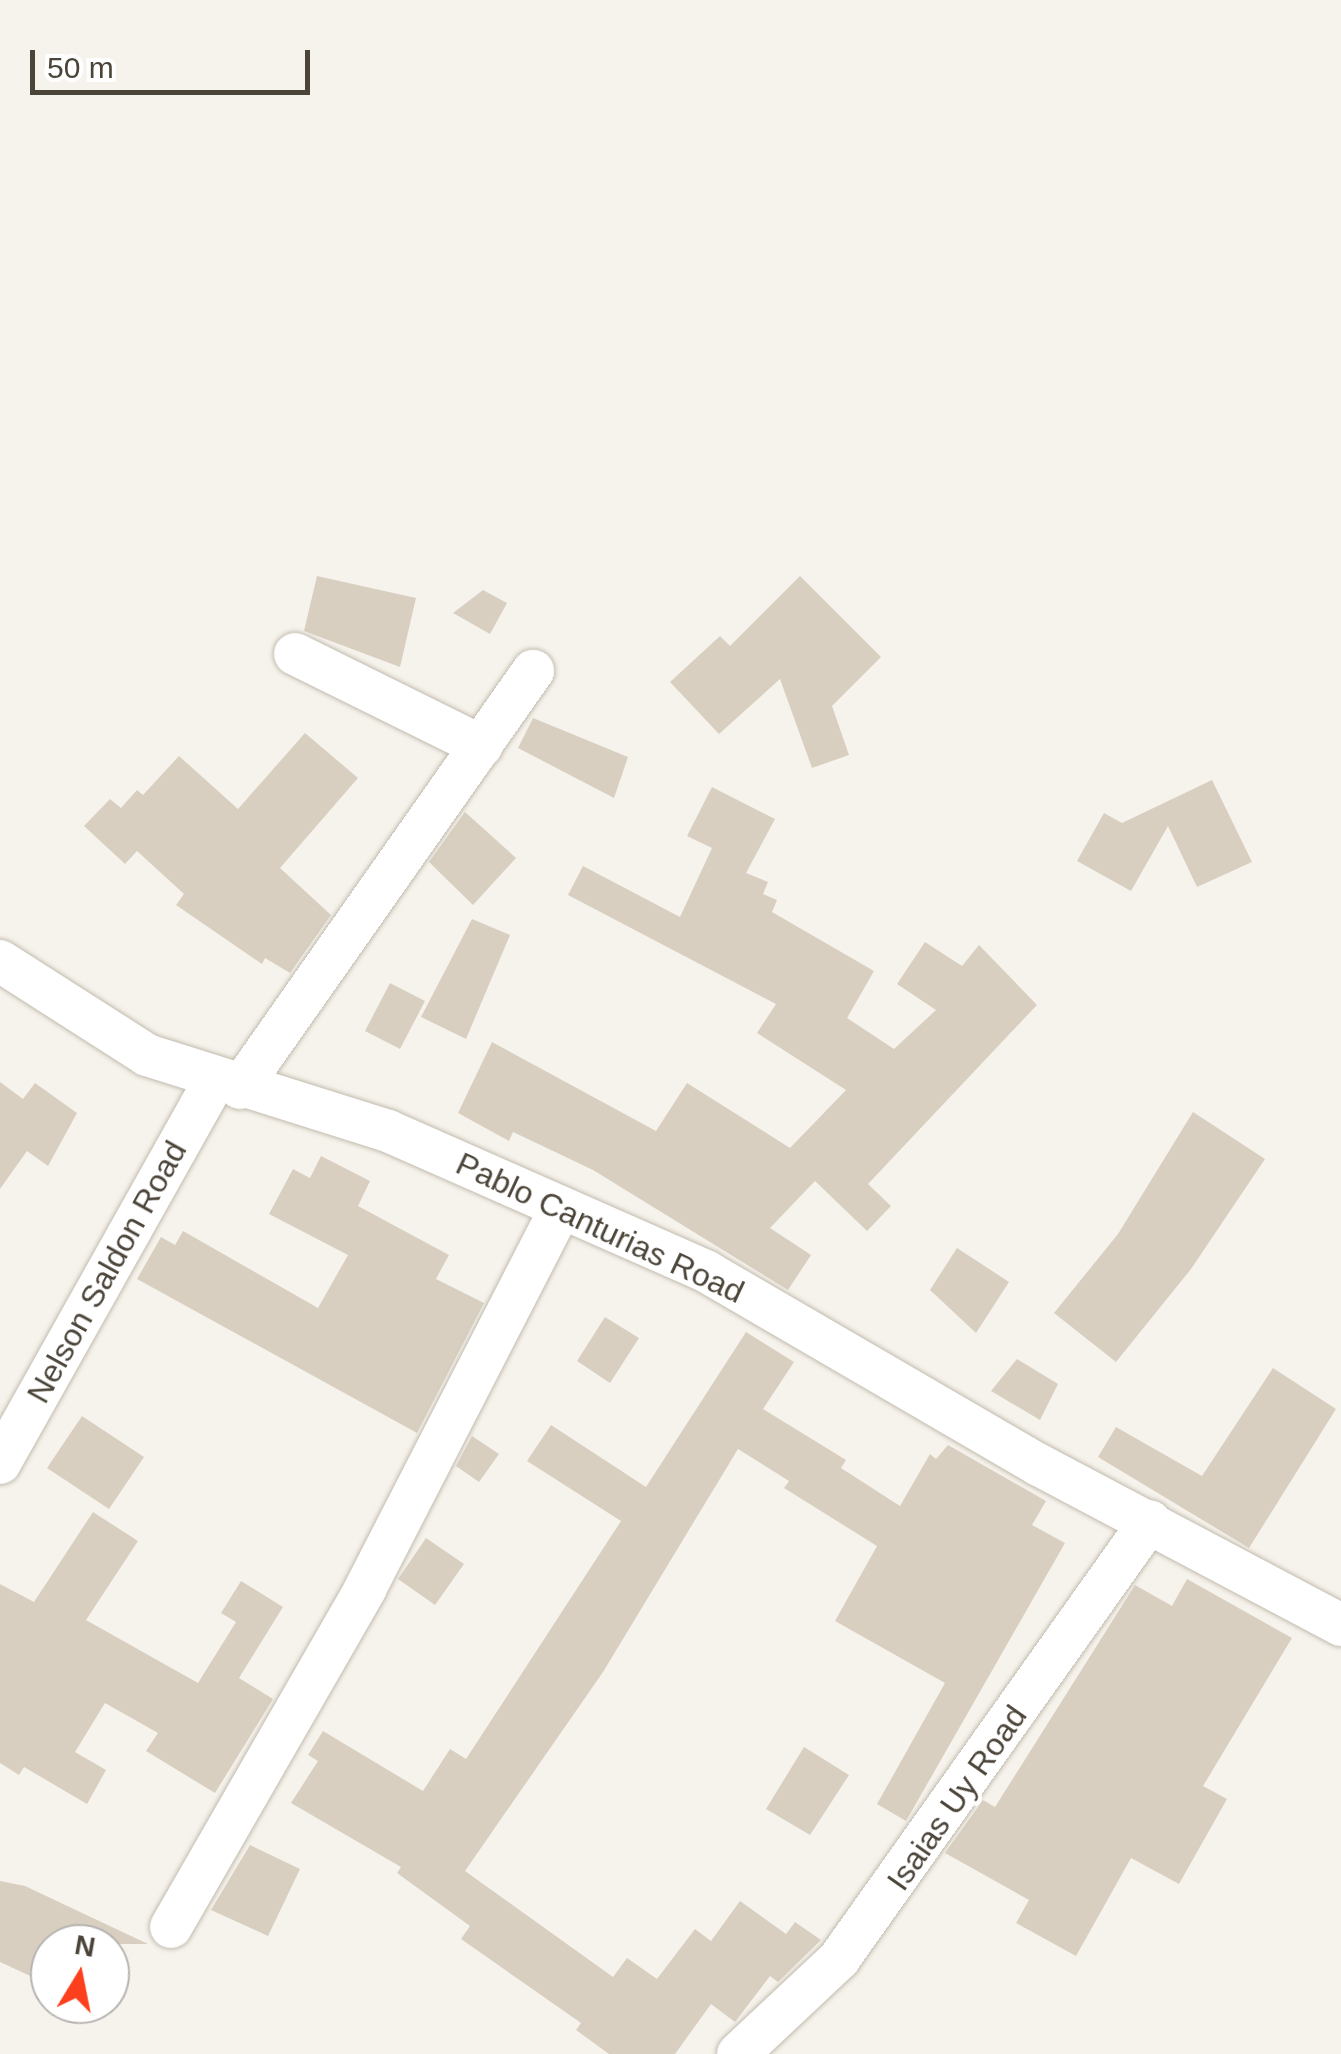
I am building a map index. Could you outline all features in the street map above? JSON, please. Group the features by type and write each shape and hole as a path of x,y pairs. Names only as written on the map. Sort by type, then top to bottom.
{"street":[{"path":"295,654 481,746"},
{"name":"Nelson Saldon Road","path":"0,1463 227,1085 481,746 533,670"},
{"name":"Pablo Canturias Road","path":"0,961 147,1055 227,1085 388,1131 707,1272 1341,1625"},
{"path":"172,1927 382,1556 561,1207"},
{"name":"Isaias Uy Road","path":"738,2054 840,1959 1150,1521"}],"building":[{"path":"317,576 416,598 400,667 304,631"},
{"path":"800,576 881,657 832,706 849,755 812,768 780,679 719,734 670,682 720,636 730,646"},
{"path":"483,590 507,603 490,634 453,613"},
{"path":"533,718 628,757 614,798 518,748"},
{"path":"305,733 358,778 280,868 331,915 290,973 265,958 262,964 176,905 184,894 137,851 125,864 84,826 110,799 121,808 137,790 143,795 179,756 238,809"},
{"path":"1212,780 1252,862 1197,887 1168,826 1131,891 1077,861 1104,813 1122,823"},
{"path":"712,787 775,819 746,873 768,882 763,894 777,900 772,912 874,971 847,1018 894,1049 936,1010 897,984 925,942 962,966 979,945 1037,1005 868,1184 891,1206 867,1231 815,1181 770,1228 811,1255 788,1290 593,1170 513,1132 509,1141 458,1113 492,1042 656,1131 687,1083 790,1148 846,1090 757,1033 776,1004 568,895 583,866 680,917 712,848 687,836"},
{"path":"465,812 516,858 473,905 429,862"},
{"path":"472,919 510,935 466,1039 421,1017"},
{"path":"390,983 425,1001 400,1049 365,1031"},
{"path":"0,1082 23,1099 35,1083 77,1113 48,1166 27,1151 0,1189"},
{"path":"1193,1112 1265,1159 1191,1269 1116,1362 1054,1313 1118,1234"},
{"path":"321,1156 370,1181 358,1206 449,1255 436,1279 484,1303 417,1433 137,1279 161,1237 175,1245 183,1231 318,1308 348,1255 269,1214 293,1169 310,1178"},
{"path":"957,1248 1009,1282 976,1333 930,1290"},
{"path":"605,1317 639,1338 610,1383 577,1361"},
{"path":"746,1332 794,1362 763,1409 846,1460 841,1468 900,1506 930,1454 936,1459 948,1445 1046,1501 1032,1525 1065,1543 906,1821 877,1804 945,1683 835,1621 877,1546 784,1488 789,1481 738,1449 603,1672 465,1871 613,1977 627,1958 657,1979 695,1929 711,1941 740,1901 786,1934 795,1922 821,1940 778,1982 770,1976 735,2022 711,2004 675,2054 609,2054 576,2030 581,2023 461,1939 470,1926 397,1873 401,1867 291,1803 318,1761 308,1755 323,1731 423,1791 450,1749 466,1759 621,1521 527,1461 551,1425 646,1487"},
{"path":"1017,1359 1058,1384 1040,1420 991,1391"},
{"path":"1273,1368 1336,1409 1249,1548 1098,1457 1116,1427 1202,1476"},
{"path":"82,1416 144,1457 109,1509 47,1468"},
{"path":"472,1436 499,1454 479,1482 456,1466"},
{"path":"93,1512 138,1541 86,1620 198,1683 236,1622 221,1613 241,1581 283,1607 239,1678 273,1699 215,1793 146,1751 158,1733 105,1703 75,1752 106,1770 87,1804 24,1767 19,1775 0,1763 0,1584 34,1602"},
{"path":"426,1538 464,1564 435,1605 398,1579"},
{"path":"1187,1579 1292,1638 1203,1786 1227,1799 1179,1884 1131,1858 1076,1956 1016,1923 1029,1900 945,1853 983,1800 995,1807 1135,1585 1172,1606"},
{"path":"804,1747 849,1775 810,1835 766,1809"},
{"path":"250,1845 300,1869 268,1936 211,1910"},
{"path":"0,1881 25,1886 106,1924 30,1924 30,1976 0,1962"},
{"path":"130,1936 148,1944 130,1944"}]}
